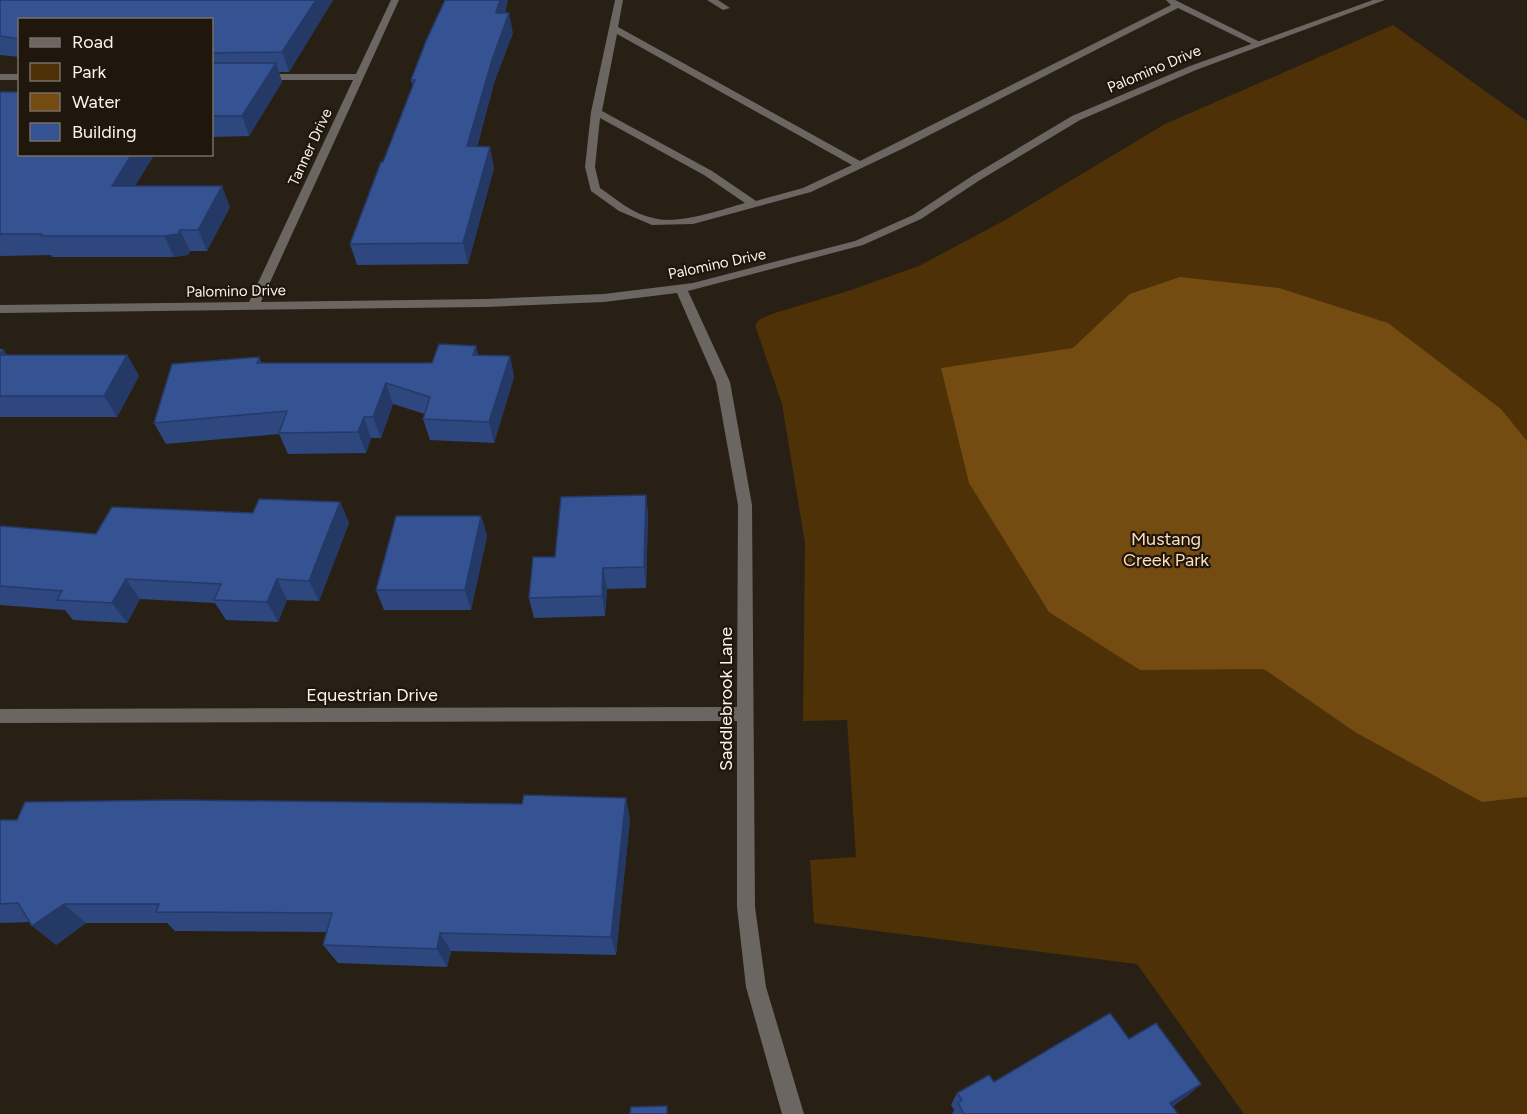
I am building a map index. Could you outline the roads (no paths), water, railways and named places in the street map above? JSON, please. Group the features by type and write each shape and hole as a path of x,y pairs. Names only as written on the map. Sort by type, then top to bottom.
{"street":[{"name":"Tanner Drive","path":"253,306 394,0"},
{"path":"619,0 596,112 590,167 595,189 623,209 652,222 693,221 807,190 860,165 1172,2 1259,44"},
{"path":"711,0 726,8"},
{"name":"Palomino Drive","path":"0,309 497,302 604,298 681,288 773,267 859,243 917,217 976,178 1076,118 1193,68 1381,0"},
{"path":"613,28 860,165"},
{"path":"0,77 18,77"},
{"path":"246,77 359,77"},
{"path":"596,112 708,173 755,204"},
{"name":"Saddlebrook Lane","path":"681,288 723,382 745,506 746,907 756,987 793,1114"},
{"name":"Equestrian Drive","path":"0,716 745,714"}],"water":[{"path":"1180,277 1279,288 1388,323 1501,409 1527,441 1527,797 1482,802 1355,732 1264,669 1140,670 1049,612 969,483 941,368 1073,348 1130,294"}],"park label":[{"name":"Mustang Creek Park","path":"1166,549"}]}
